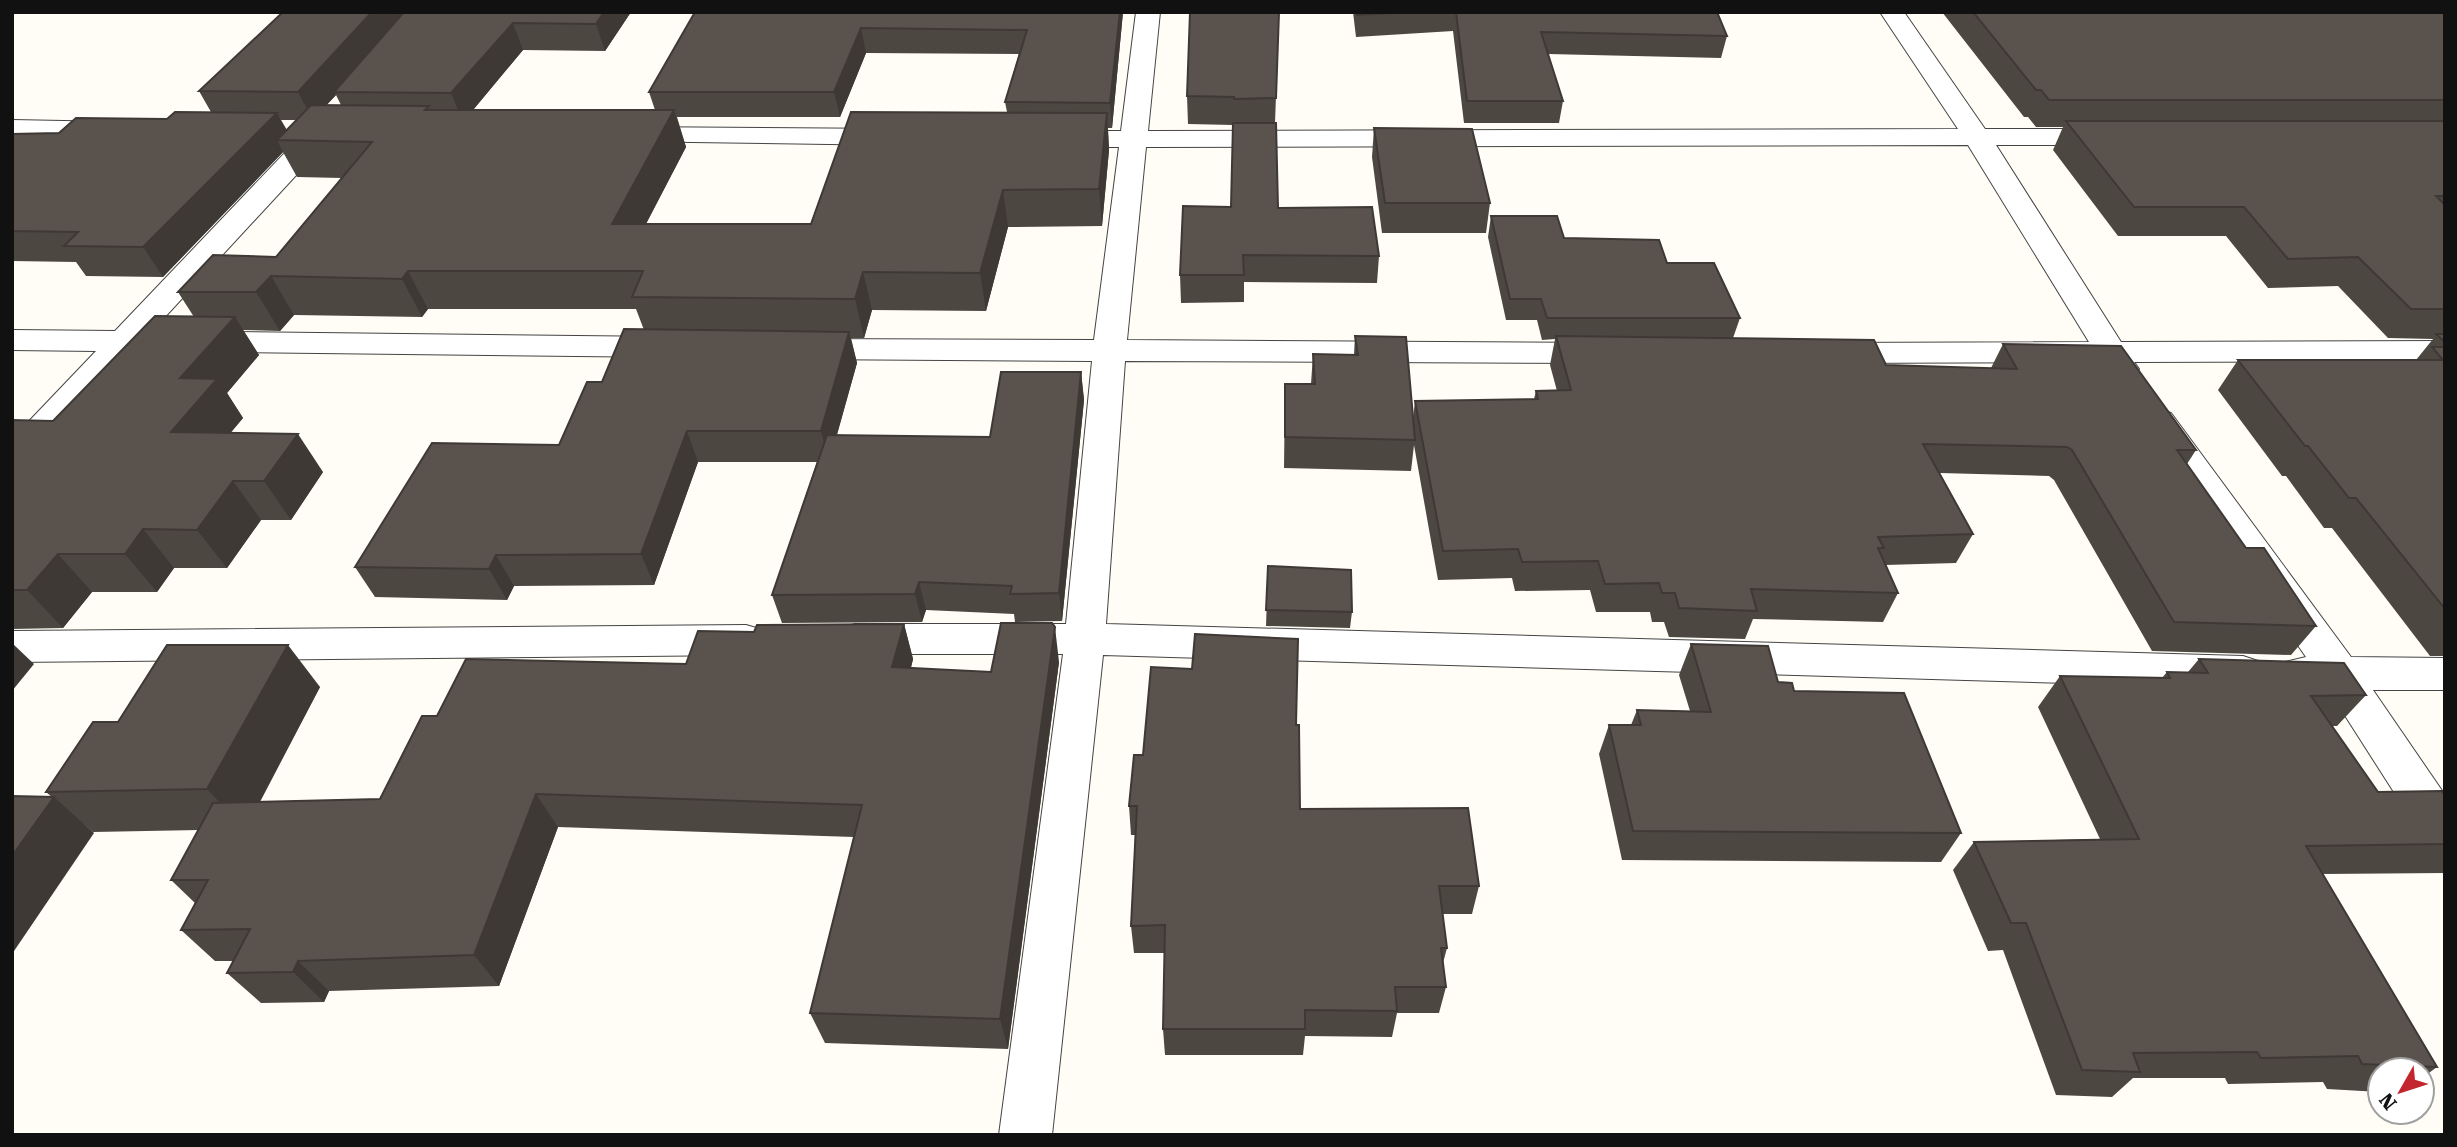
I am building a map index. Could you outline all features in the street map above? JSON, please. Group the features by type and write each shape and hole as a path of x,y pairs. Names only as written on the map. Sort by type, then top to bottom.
{"street":[{"path":"1025,1135 1085,639 1109,353 1148,12"},
{"path":"1892,12 1976,136 2109,353 2341,674 2445,833"},
{"path":"12,461 123,341 334,133 346,103"},
{"path":"12,128 138,130"},
{"path":"278,132 334,133"},
{"path":"610,135 927,138"},
{"path":"1037,139 2141,137"},
{"path":"12,340 700,348"},
{"path":"769,349 1109,353 1637,353"},
{"path":"1790,353 2445,351"},
{"path":"12,647 778,639"},
{"path":"819,639 1085,639 2341,674 2445,674"}],"building":[{"path":"283,12 372,12 298,92 199,91"},
{"path":"404,12 604,12 596,24 513,23 451,93 334,92"},
{"path":"695,12 1120,12 1110,103 1005,102 1027,30 861,28 834,92 649,92"},
{"path":"1190,12 1279,12 1276,98 1187,96"},
{"path":"1357,12 1410,12 1357,15"},
{"path":"1456,12 1717,12 1727,36 1541,32 1563,101 1467,101"},
{"path":"1973,12 2445,12 2445,100 2049,100 2041,90 2036,90"},
{"path":"311,105 429,106 425,110 674,110 612,224 811,224 851,112 1107,113 1099,189 1003,190 980,273 863,272 855,299 632,297 643,271 408,271 402,279 271,276 256,292 178,292 213,255 276,257 372,142 277,140"},
{"path":"175,112 277,113 143,247 64,246 78,232 12,231 12,134 59,133 76,118 167,119"},
{"path":"2066,121 2445,121 2445,196 2436,196 2445,205 2445,309 2411,309 2358,257 2288,259 2244,207 2134,207"},
{"path":"1233,123 1276,123 1278,208 1372,207 1379,256 1243,255 1244,275 1180,275 1183,206 1231,207"},
{"path":"1374,128 1472,129 1490,203 1385,203"},
{"path":"1491,216 1557,216 1564,238 1659,240 1667,263 1714,263 1740,318 1547,318 1541,299 1510,299"},
{"path":"155,316 235,317 180,378 217,379 171,432 298,434 264,481 233,481 197,530 143,529 125,554 58,554 27,590 12,590 12,420 53,421"},
{"path":"624,329 849,332 821,431 687,431 641,554 496,555 489,569 355,567 432,443 559,445 587,382 602,382"},
{"path":"2436,334 2445,334 2445,342"},
{"path":"1355,336 1406,337 1415,440 1285,437 1285,384 1315,384 1313,354 1358,355"},
{"path":"1556,336 1874,340 1886,365 2017,369 2003,344 2121,346 2196,450 2177,450 2246,548 2264,548 2316,626 2174,622 2072,450 2067,447 1923,444 1973,534 1878,537 1884,548 1878,548 1898,593 1751,589 1757,611 1679,608 1675,593 1662,593 1659,583 1605,584 1598,561 1522,562 1518,549 1443,551 1415,401 1538,399 1536,391 1571,390"},
{"path":"2432,347 2445,347 2445,609 2356,498 2349,498 2308,446 2305,446 2238,360 2443,360"},
{"path":"1001,372 1081,372 1059,593 1010,594 1012,586 919,582 915,594 772,595 827,435 990,437"},
{"path":"1268,566 1351,570 1352,612 1266,610"},
{"path":"1001,623 1052,623 1055,627 1000,1019 810,1013 862,805 536,794 474,955 298,961 293,972 227,973 250,929 181,930 208,880 171,880 213,803 380,799 422,716 437,716 466,659 686,664 698,631 754,632 757,625 904,624 892,667 991,672"},
{"path":"1195,634 1298,639 1296,725 1299,725 1300,809 1468,808 1479,886 1439,886 1447,948 1441,948 1446,987 1395,987 1397,1011 1305,1010 1305,1029 1163,1029 1165,925 1131,926 1137,806 1129,806 1134,755 1143,755 1151,667 1192,669"},
{"path":"1691,644 1768,646 1778,682 1792,683 1794,691 1904,693 1961,833 1633,831 1609,725 1641,725 1637,710 1711,712"},
{"path":"167,645 288,645 207,789 46,792 93,722 118,722"},
{"path":"2199,659 2344,663 2366,695 2311,696 2378,792 2442,791 2445,795 2445,844 2306,846 2430,1056 2366,1056 2366,1064 2362,1064 2358,1056 2261,1058 2257,1052 2133,1053 2140,1072 2082,1070 2026,923 2011,923 1974,842 2139,839 2060,676 2170,678 2167,672 2208,673"},
{"path":"12,796 54,797 12,856"}]}
